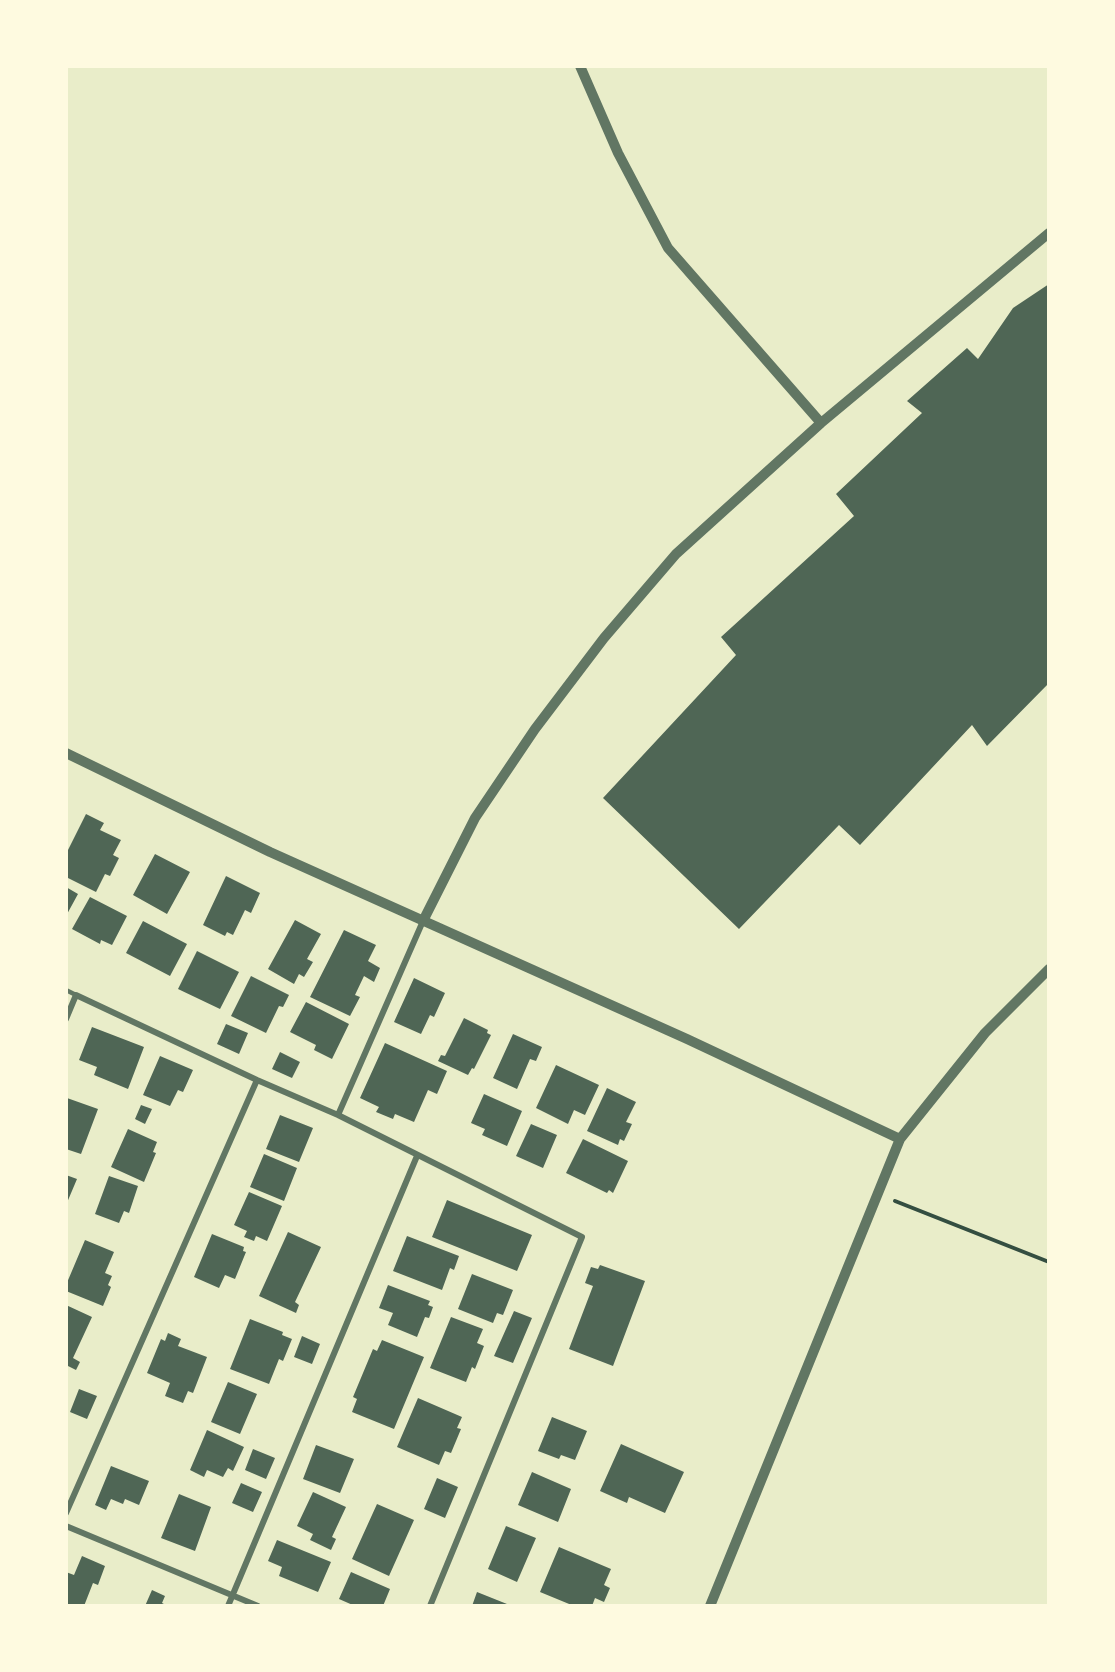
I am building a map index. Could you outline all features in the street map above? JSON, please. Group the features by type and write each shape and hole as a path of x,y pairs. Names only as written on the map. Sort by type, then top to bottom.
{"street":[{"path":"580,66 618,153 668,248 821,423"},
{"path":"338,1115 423,921 476,818 535,729 604,638 676,554 821,423 1049,233"},
{"path":"66,753 270,852 687,1039 900,1139"},
{"path":"710,1606 900,1139 985,1033 1049,969"},
{"path":"66,1019 76,995 257,1080 338,1115 582,1237 430,1606"},
{"path":"66,1513 257,1080"},
{"path":"228,1606 417,1155"},
{"path":"66,1526 258,1606"}],"lane":[{"path":"66,990 76,995"}],"path":[{"path":"877,1194 1049,1262"}],"building":[{"path":"1049,284 1049,683 987,746 972,725 860,845 839,825 739,929 603,798 736,655 721,637 854,516 836,494 922,413 907,401 967,348 978,359 1013,308"},
{"path":"86,814 104,823 100,830 121,840 113,855 119,858 110,876 105,874 96,892 66,877 66,854"},
{"path":"155,854 190,872 167,914 133,895"},
{"path":"226,876 260,893 251,913 245,910 233,935 227,932 225,936 203,925"},
{"path":"66,887 78,894 66,916"},
{"path":"90,897 127,916 112,945 101,940 100,944 72,929"},
{"path":"295,920 321,934 307,959 313,962 304,977 299,974 294,984 268,969"},
{"path":"143,921 187,944 170,976 126,953"},
{"path":"344,930 376,945 368,961 380,968 374,982 364,976 355,995 360,997 350,1016 310,997"},
{"path":"197,951 239,972 220,1009 178,989"},
{"path":"251,976 289,995 283,1007 279,1006 266,1033 231,1016"},
{"path":"414,978 445,993 434,1017 430,1015 421,1034 394,1022"},
{"path":"306,1002 349,1024 332,1059 314,1050 316,1045 290,1032"},
{"path":"464,1018 488,1030 487,1033 491,1035 474,1069 472,1068 468,1075 438,1061 441,1055 445,1056"},
{"path":"226,1024 248,1033 239,1054 217,1044"},
{"path":"92,1027 144,1047 128,1089 94,1075 97,1067 79,1060"},
{"path":"513,1034 542,1047 536,1061 530,1059 517,1089 493,1078"},
{"path":"385,1043 447,1071 437,1094 428,1090 414,1122 395,1114 393,1119 376,1112 379,1107 360,1098"},
{"path":"280,1052 300,1062 292,1078 272,1069"},
{"path":"160,1056 193,1070 183,1092 178,1090 170,1106 143,1095"},
{"path":"556,1065 599,1085 585,1115 574,1110 568,1124 536,1108"},
{"path":"607,1088 636,1102 626,1122 632,1124 624,1141 620,1139 618,1145 587,1131"},
{"path":"484,1094 522,1111 507,1146 482,1135 485,1129 471,1123"},
{"path":"67,1098 98,1109 81,1154 66,1149"},
{"path":"141,1105 152,1109 145,1124 135,1119"},
{"path":"280,1115 313,1128 299,1162 266,1149"},
{"path":"531,1124 557,1135 543,1168 516,1156"},
{"path":"128,1129 157,1142 153,1152 156,1153 144,1182 111,1167"},
{"path":"583,1139 628,1161 613,1193 609,1190 607,1193 566,1173"},
{"path":"264,1154 297,1168 284,1201 250,1187"},
{"path":"66,1175 77,1179 66,1205"},
{"path":"109,1176 138,1186 129,1213 124,1211 119,1223 95,1214"},
{"path":"249,1192 282,1206 267,1241 256,1236 254,1241 244,1237 247,1231 234,1225"},
{"path":"447,1200 532,1235 517,1271 432,1237"},
{"path":"288,1232 321,1247 295,1302 299,1305 296,1313 259,1296"},
{"path":"212,1234 244,1247 243,1251 246,1252 235,1279 225,1275 219,1288 194,1277"},
{"path":"407,1236 459,1256 454,1270 450,1268 442,1290 393,1271"},
{"path":"85,1240 114,1252 105,1273 112,1276 108,1285 111,1287 103,1306 66,1291 66,1285"},
{"path":"600,1265 645,1281 613,1366 569,1349 593,1286 585,1283 591,1267 598,1269"},
{"path":"472,1274 513,1290 503,1315 497,1313 493,1323 458,1309"},
{"path":"388,1285 430,1301 428,1305 433,1307 429,1318 425,1317 417,1337 388,1325 393,1313 379,1308"},
{"path":"66,1305 92,1317 73,1358 80,1362 76,1370 66,1365"},
{"path":"514,1311 532,1318 513,1363 494,1356"},
{"path":"451,1317 483,1329 477,1343 484,1346 475,1369 472,1367 466,1382 430,1368"},
{"path":"250,1319 283,1332 282,1335 292,1339 283,1361 279,1359 269,1384 230,1369"},
{"path":"168,1333 181,1339 178,1346 207,1357 193,1393 188,1391 183,1403 165,1396 170,1383 147,1373 161,1339 165,1341"},
{"path":"302,1336 320,1344 312,1364 294,1357"},
{"path":"382,1340 424,1357 394,1429 352,1412 357,1399 353,1397 373,1349 377,1351"},
{"path":"228,1382 257,1394 240,1434 211,1422"},
{"path":"79,1389 97,1396 87,1419 70,1412"},
{"path":"418,1398 462,1417 457,1428 461,1429 451,1453 445,1451 439,1465 397,1447"},
{"path":"552,1417 587,1431 575,1460 561,1455 559,1459 538,1451"},
{"path":"207,1430 244,1447 233,1471 228,1468 223,1477 207,1470 204,1477 190,1470"},
{"path":"621,1444 684,1472 665,1513 629,1497 627,1503 600,1491"},
{"path":"316,1445 354,1459 340,1493 303,1479"},
{"path":"253,1449 275,1458 266,1479 245,1470"},
{"path":"111,1466 149,1481 139,1505 125,1499 123,1504 111,1499 106,1510 95,1505"},
{"path":"532,1472 571,1489 558,1522 518,1505"},
{"path":"437,1478 458,1487 445,1518 424,1509"},
{"path":"241,1483 262,1492 253,1512 232,1503"},
{"path":"313,1492 346,1507 332,1537 336,1539 331,1550 310,1540 313,1534 297,1526"},
{"path":"179,1494 211,1507 195,1551 161,1538"},
{"path":"377,1504 414,1520 389,1576 352,1559"},
{"path":"506,1526 536,1538 517,1582 488,1569"},
{"path":"277,1540 331,1562 318,1592 279,1576 282,1567 268,1561"},
{"path":"559,1547 611,1569 604,1585 610,1588 604,1602 595,1598 592,1606 574,1606 540,1592"},
{"path":"82,1556 105,1566 98,1585 93,1583 84,1606 66,1606 66,1572 74,1575"},
{"path":"351,1572 390,1589 383,1606 355,1606 339,1599"},
{"path":"152,1590 165,1596 162,1603 168,1606 145,1606"},
{"path":"477,1592 512,1606 472,1606"}]}
